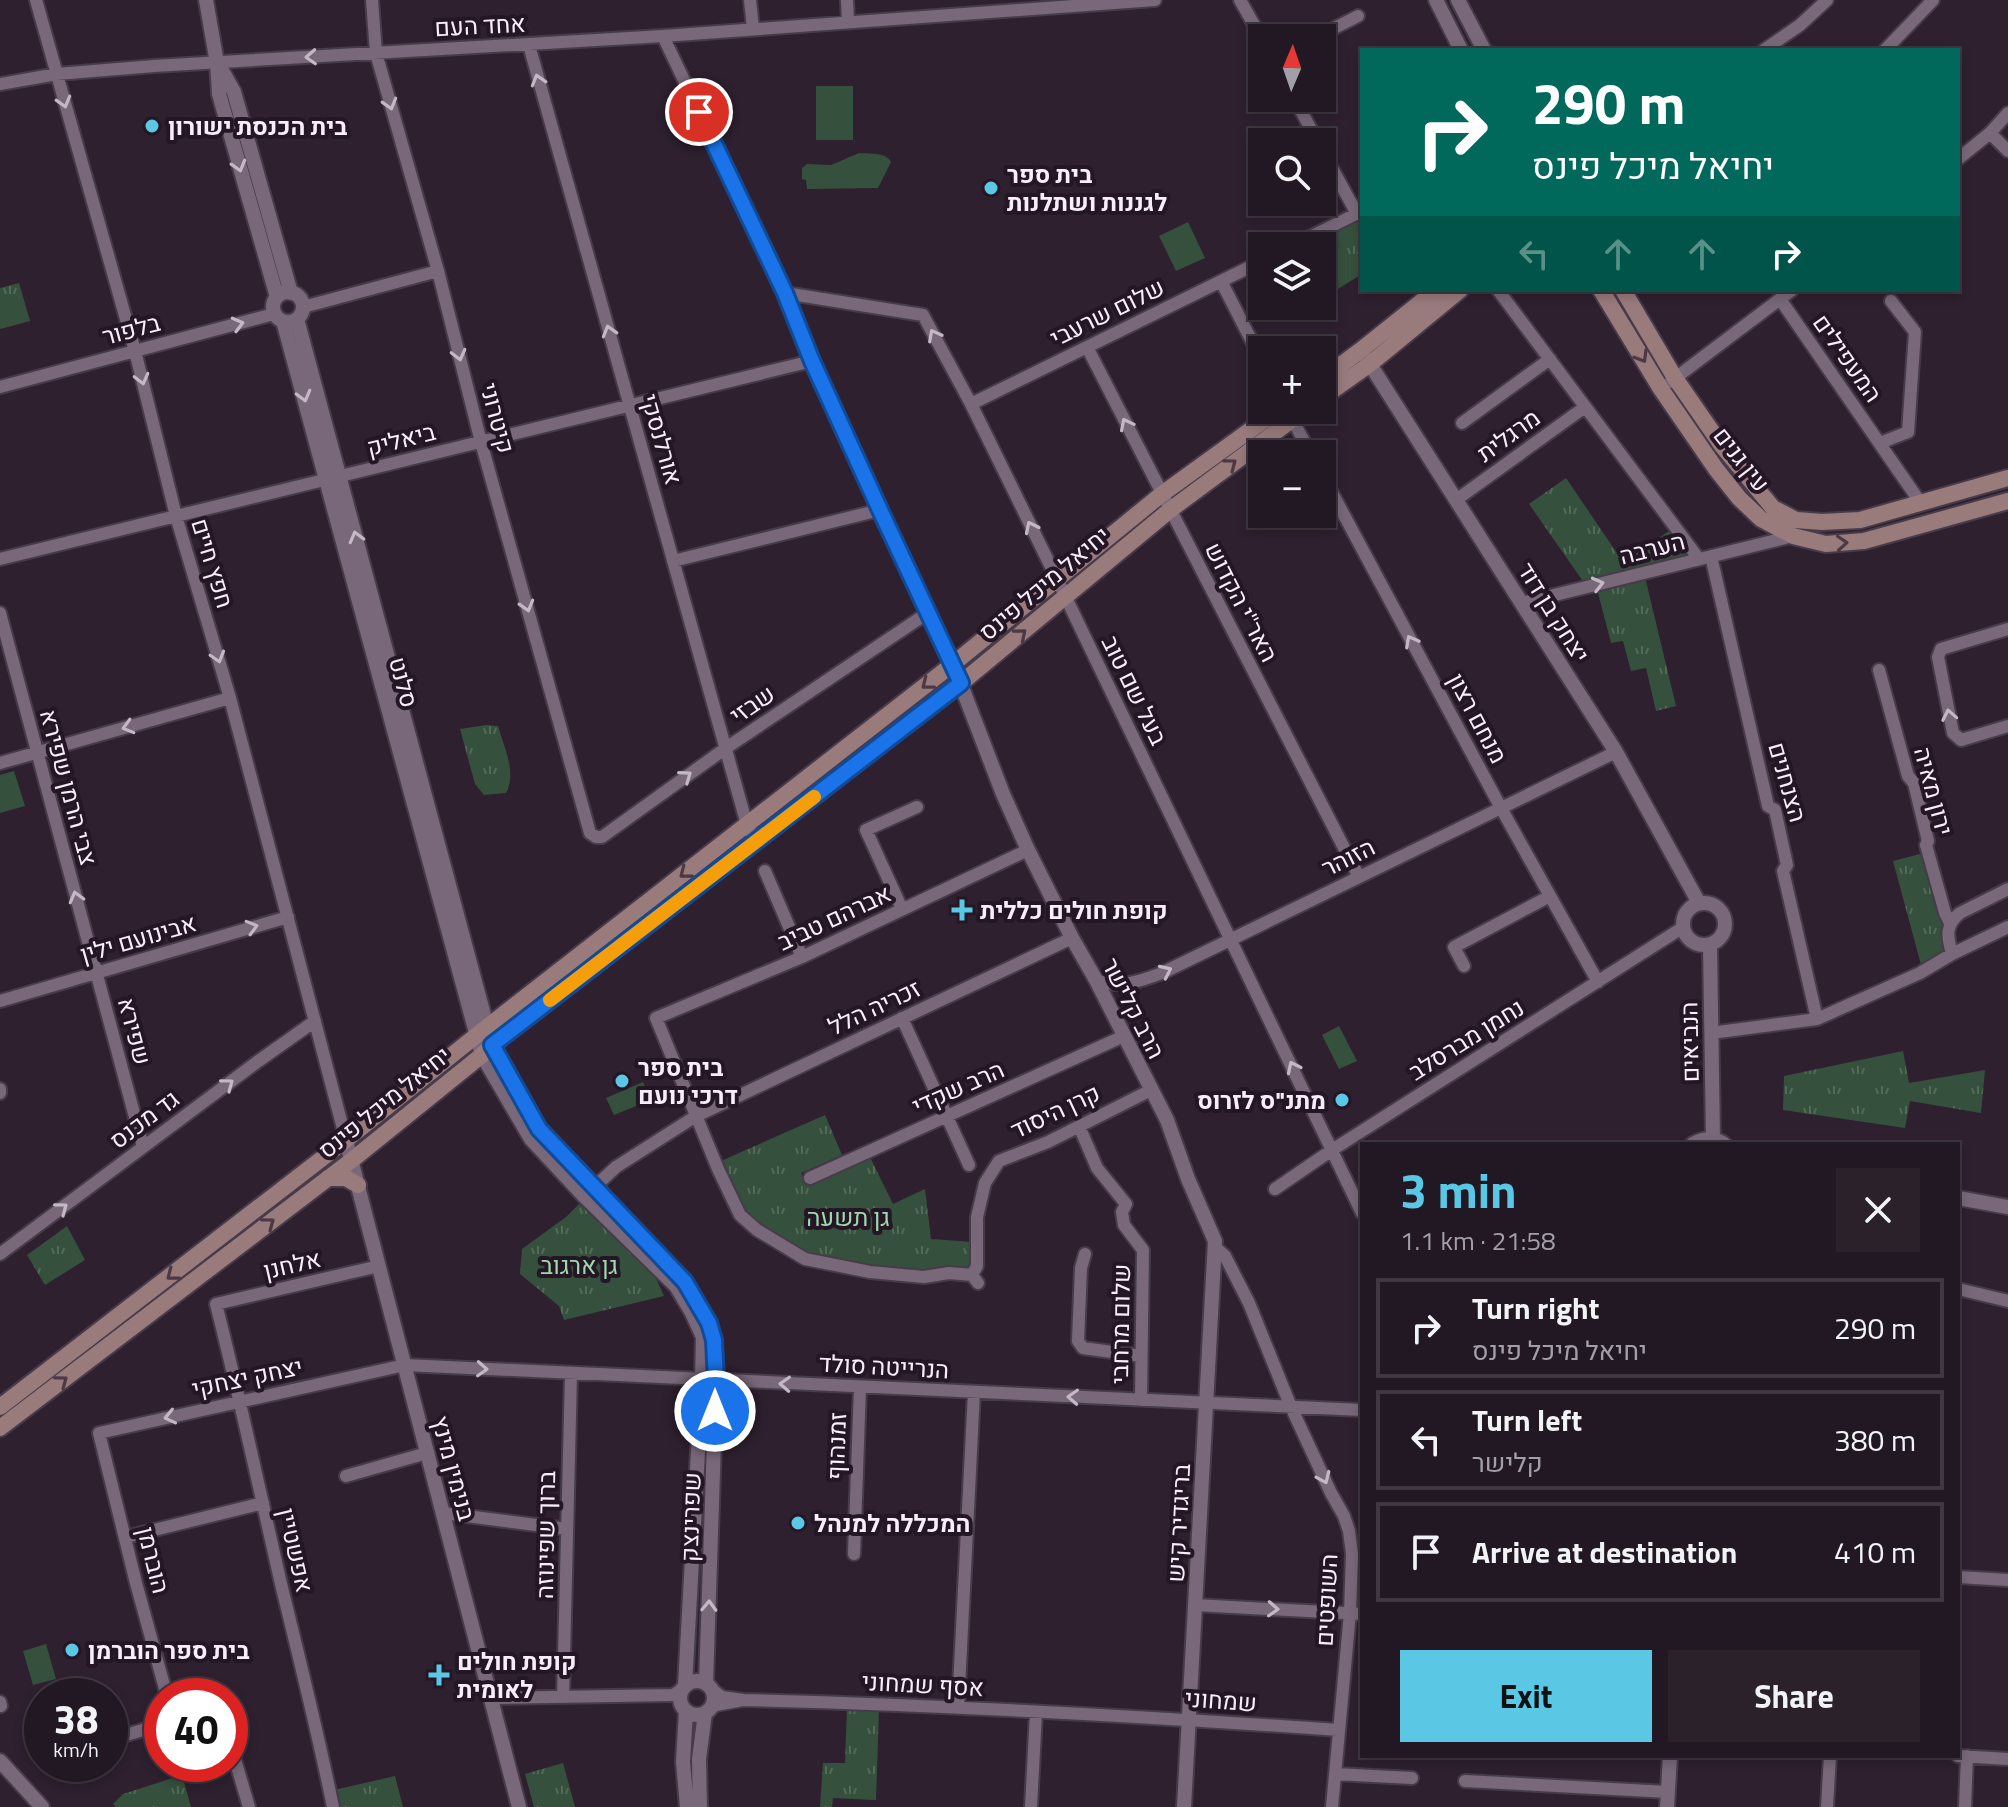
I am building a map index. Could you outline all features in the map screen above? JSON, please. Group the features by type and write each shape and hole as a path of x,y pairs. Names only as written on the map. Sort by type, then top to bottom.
{"main road":[{"path":"1336,385 1434,292"},
{"path":"1336,372 1366,357 1457,292"},
{"name":"עין גנים","path":"1602,292 1668,384 1773,508 1796,520 1860,520 2008,478"},
{"name":"עין גנים","path":"1624,292 1668,384 1716,469 1761,519 1793,536 1826,544 1864,541 2008,501"},
{"name":"יחיאל מיכל פינס","path":"0,1407 953,664 1162,494 1272,424"},
{"name":"יחיאל מיכל פינס","path":"0,1428 352,1160 487,1050 961,683 1276,424"},
{"path":"328,1178 346,1178 358,1185"}],"street":[{"name":"חפץ חיים","path":"36,0 135,351 176,516 230,698 346,1140"},
{"path":"206,0 217,63 234,92 284,295"},
{"name":"קיטרוני","path":"372,0 376,53 438,271 481,442 587,825 590,833 602,837"},
{"path":"750,0 753,28"},
{"path":"847,0 848,22"},
{"name":"אחד העם","path":"0,84 56,74 663,36 1155,0"},
{"path":"1240,0 1254,24"},
{"path":"1436,0 1460,48"},
{"path":"1458,0 1483,48"},
{"path":"1767,48 1800,25 1827,0"},
{"path":"1887,48 1933,0"},
{"path":"1336,27 1358,16"},
{"path":"663,36 785,293 812,361 953,664"},
{"name":"אורלנסקי","path":"529,45 747,825"},
{"path":"1960,157 1990,133 2008,113"},
{"path":"1990,133 2008,151"},
{"path":"1320,232 1359,213 1336,174"},
{"name":"שלום שרעבי","path":"971,404 1248,268"},
{"name":"בלפור","path":"0,387 289,315 438,271"},
{"path":"1221,281 1249,336"},
{"name":"הצנחנים","path":"1500,292 1585,407 1705,558 1768,806 1775,810 1787,865 1783,871 1817,1019"},
{"path":"1668,384 1789,292"},
{"name":"בעל שם טוב","path":"785,293 923,315 971,404 1057,579 1360,1209"},
{"path":"284,295 300,298 289,315 273,305 284,295"},
{"name":"המעפילים","path":"1780,299 1920,502"},
{"name":"המעפילים","path":"1880,443 1908,432 1915,332 1891,301"},
{"name":"סלנט","path":"289,315 487,1050"},
{"name":"האר\"י הקדוש","path":"1087,347 1359,877"},
{"name":"יצחק בן דוד","path":"1366,357 1616,752 1699,903"},
{"path":"1462,423 1550,359"},
{"name":"ביאליק","path":"0,559 812,361"},
{"name":"מרגלית","path":"1456,500 1585,407"},
{"name":"מנחם רצון","path":"1336,500 1598,982"},
{"path":"673,561 880,510"},
{"name":"הערבה","path":"1522,603 1793,536"},
{"name":"שבזי","path":"602,837 726,748 929,612"},
{"name":"צבי הרמן שפירא","path":"0,613 96,973"},
{"path":"2008,629 1941,649 1938,657 1953,733 1961,740 2008,726"},
{"name":"הרב קלישר","path":"953,664 1028,850 1167,1120 1215,1244"},
{"name":"ירון מאיה","path":"1879,670 1908,776 1914,783 1928,841 1926,845 1950,923 1948,933 1952,954"},
{"path":"0,763 230,698"},
{"name":"הזוהר","path":"1096,980 1106,984 1139,982 1162,973 1616,752"},
{"path":"902,909 866,830 917,807"},
{"path":"747,825 751,833 761,837"},
{"name":"אברהם טביב","path":"696,1116 656,1018 802,957 1028,850"},
{"path":"765,871 802,957"},
{"path":"1950,923 1960,913 2008,889"},
{"path":"1464,966 1454,947 1550,896"},
{"path":"1699,903 1711,903 1725,920 1722,936 1710,945 1690,941 1682,928 1687,910 1699,903"},
{"name":"אבינועם ילין","path":"0,1001 288,917"},
{"path":"1711,1033 1817,1019 1920,973 2008,927"},
{"name":"נחמן מברסלב","path":"1275,1189 1682,928"},
{"name":"זכריה הלל","path":"589,1191 616,1167 696,1116 1072,938"},
{"name":"הנביאים","path":"1710,945 1711,1033 1718,1142"},
{"name":"שפירא","path":"96,973 143,1147"},
{"path":"902,1018 969,1165"},
{"name":"גד מכנס","path":"0,1254 315,1021"},
{"name":"הרב שקדי","path":"810,1178 1124,1036"},
{"name":"שפרינצק","path":"487,1050 494,1074 531,1139 589,1191"},
{"name":"שפרינצק","path":"487,1050 539,1129 589,1191 676,1286 703,1337 709,1380 708,1686"},
{"path":"462,1070 480,1067 494,1074"},
{"name":"קרן היסוד","path":"696,1116 740,1215 757,1230 805,1259 870,1272 924,1277 949,1273 975,1279 977,1217 985,1183 999,1161 1048,1142 1151,1090"},
{"name":"שלום מרחבי","path":"1079,1126 1097,1168 1126,1204 1122,1212 1124,1225 1143,1250 1141,1400"},
{"path":"1697,1142 1704,1139 1718,1142"},
{"name":"בנימין מינץ","path":"346,1140 519,1807"},
{"path":"1960,1198 2008,1207"},
{"name":"השופטים","path":"1215,1244 1225,1256 1249,1303 1291,1407 1349,1531 1356,1614 1338,1730 1332,1807"},
{"name":"בריגדיר קיש","path":"1184,1807 1215,1244"},
{"path":"1085,1254 1081,1268 1078,1341 1083,1348 1141,1356"},
{"name":"אלחנן","path":"216,1304 379,1266"},
{"path":"1960,1289 2008,1301"},
{"name":"אפשטיין","path":"216,1304 333,1807"},
{"name":"הנרייטה סולד","path":"405,1365 1360,1410"},
{"name":"יצחק יצחקי","path":"99,1433 405,1365"},
{"name":"ברוך שפינוזה","path":"563,1697 571,1374"},
{"name":"שפרינצק","path":"687,1807 681,1696 709,1380"},
{"name":"זמנהוף","path":"854,1554 860,1387"},
{"path":"958,1707 974,1392"},
{"name":"הוברמן","path":"99,1433 162,1678"},
{"path":"346,1476 427,1453"},
{"path":"126,1537 263,1503"},
{"path":"443,1513 567,1529"},
{"path":"1960,1577 2008,1580"},
{"path":"1195,1605 1356,1614"},
{"path":"491,1698 681,1696 695,1681 708,1686 714,1698 707,1711 699,1759 700,1807"},
{"name":"אסף שמחוני","path":"708,1686 722,1697 743,1700 958,1707 1101,1716"},
{"path":"681,1696 695,1715 707,1711"},
{"name":"אסף שמחוני","path":"707,1711 716,1705 743,1700"},
{"path":"1031,1807 1036,1712"},
{"name":"שמחוני","path":"1101,1716 1338,1730"},
{"path":"1965,1807 1962,1756 2008,1759"},
{"path":"1465,1781 1668,1799 1670,1758"},
{"path":"1827,1807 1830,1758"},
{"path":"0,1761 42,1807"},
{"path":"1335,1774 1412,1778"},
{"path":"242,1782 249,1807"}],"green space":[{"path":"816,86 853,86 853,140 816,140"},
{"path":"859,153 882,155 891,162 878,188 807,189 806,180 802,179 802,168 807,164 831,165"},
{"path":"1360,214 1360,275 1336,290 1336,232 1327,232"},
{"path":"1188,222 1205,258 1176,271 1159,236"},
{"path":"19,283 30,321 0,329 0,288"},
{"path":"1566,478 1623,562 1675,527 1699,559 1644,573 1676,706 1656,711 1646,668 1631,671 1623,641 1611,643 1596,585 1587,587 1529,504"},
{"path":"498,726 506,751 510,777 506,793 484,795 475,784 460,729"},
{"path":"14,771 25,806 0,813 0,775"},
{"path":"1926,845 1952,954 1923,972 1893,861 1920,854"},
{"path":"1339,1026 1357,1061 1339,1069 1322,1035"},
{"path":"1903,1051 1909,1083 1985,1070 1981,1113 1910,1101 1905,1128 1783,1110 1784,1076"},
{"path":"643,1082 651,1100 614,1115 606,1098"},
{"name":"גן תשעה","path":"825,1115 842,1155 801,1173 806,1185 870,1157 893,1204 925,1189 931,1239 973,1242 971,1270 924,1273 872,1269 806,1255 759,1227 746,1213 721,1161"},
{"name":"גן ארגוב","path":"581,1202 655,1276 664,1296 564,1320 559,1306 520,1274 522,1249"},
{"path":"67,1226 85,1260 45,1285 27,1255"},
{"path":"46,1644 56,1678 31,1678 23,1651"},
{"path":"847,1707 879,1709 876,1800 833,1798 832,1807 820,1807 823,1763 845,1763"},
{"path":"563,1763 575,1807 534,1807 525,1774"},
{"path":"395,1776 403,1807 338,1807 334,1790"},
{"path":"160,1782 184,1782 191,1807 116,1807 113,1804 123,1794"}],"slow traffic":[{"path":"550,1000 814,797"}],"place":[{"name":"בית הכנסת ישורון","path":"152,126"},
{"name":"בית ספר לגננות ושתלנות","path":"991,188"},
{"name":"קופת חולים כללית","path":"962,910"},
{"name":"בית ספר דרכי נועם","path":"622,1081"},
{"name":"מתנ\"ס לזרוס","path":"1342,1100"},
{"name":"המכללה למנהל","path":"798,1523"},
{"name":"בית ספר הוברמן","path":"72,1650"},
{"name":"קופת חולים לאומית","path":"439,1675"}],"route":[{"path":"699,112 785,293 812,361 961,683 492,1045 539,1129 685,1282 709,1323 714,1340 715,1411"}]}
